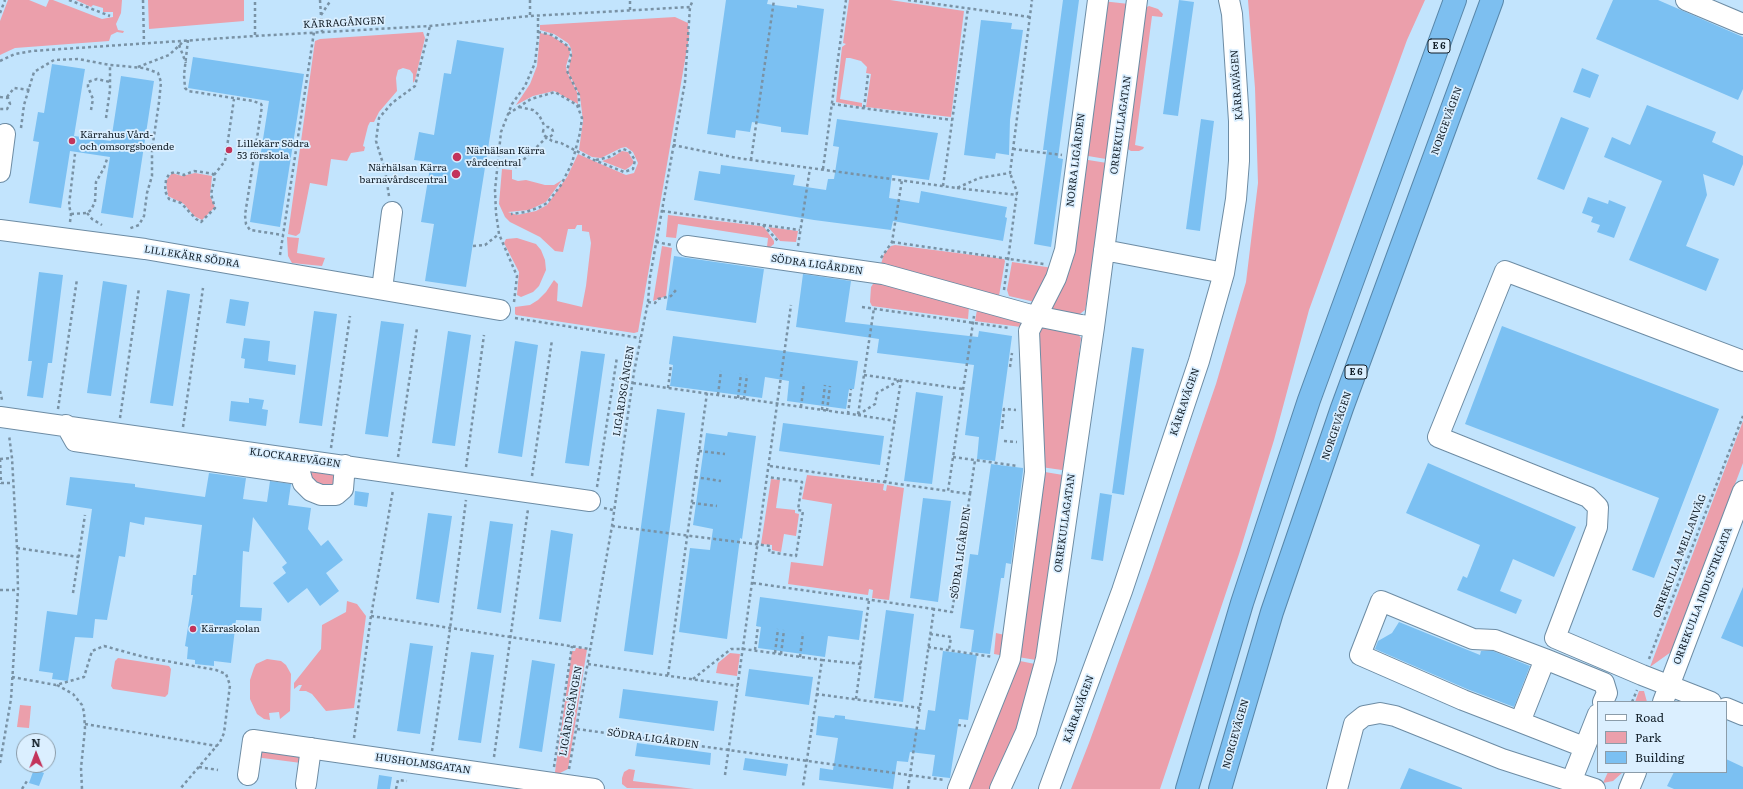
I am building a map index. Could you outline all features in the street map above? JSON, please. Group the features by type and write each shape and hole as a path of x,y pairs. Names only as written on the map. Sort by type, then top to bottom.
{"highway":[{"path":"1422,92 1448,0"},
{"name":"E 6","path":"1187,789 1242,603 1309,400 1455,0"},
{"name":"NORGEVÄGEN","path":"1220,789 1272,612 1324,461 1492,0"}],"street":[{"name":"NORRA LIGÅRDEN","path":"1034,324 1056,278 1065,250 1098,0"},
{"name":"ORREKULLAGATAN","path":"1000,789 1026,732 1046,659 1094,327 1137,0"},
{"name":"KÄRRAVÄGEN","path":"1050,789 1122,591 1199,361 1224,273 1236,199 1239,161 1239,121 1232,14 1229,0"},
{"path":"1686,0 1743,24"},
{"path":"0,172 9,131"},
{"path":"382,289 392,212"},
{"name":"LILLEKÄRR SÖDRA","path":"0,230 66,238 382,289 500,310"},
{"name":"SÖDRA LIGÅRDEN","path":"686,246 795,251 872,272 1034,324 1094,327"},
{"path":"1104,250 1224,273"},
{"path":"1706,701 1666,693 1642,675 1555,638 1596,528 1598,507 1588,498 1438,437 1505,271 1743,361"},
{"path":"959,785 1010,659 1035,469 1032,412 1034,324"},
{"name":"KLOCKAREVÄGEN","path":"3,416 181,442 297,466 337,464 590,501"},
{"path":"61,424 75,441 297,466 302,483 311,491 321,495 336,495 343,489 337,464"},
{"name":"ORREKULLA INDUSTRIGATA","path":"1666,693 1743,491"},
{"path":"1584,747 1463,700 1360,655 1381,600 1473,638 1496,640 1604,683 1607,693 1603,701"},
{"path":"1520,722 1545,659"},
{"path":"1727,708 1743,715"},
{"path":"1337,789 1354,724 1364,716 1372,714 1395,716 1502,759 1595,789"},
{"path":"1571,782 1597,716"},
{"name":"HUSHOLMSGATAN","path":"248,775 253,740 430,765 502,780 594,789"},
{"path":"306,784 311,748"},
{"path":"1629,789 1636,773"}],"path":[{"path":"0,13 5,0"},
{"path":"69,0 110,16"},
{"path":"143,0 144,44"},
{"path":"255,0 255,36"},
{"path":"320,0 322,32"},
{"path":"320,16 331,0"},
{"path":"530,0 530,16"},
{"path":"630,0 630,10"},
{"name":"LIGÅRDSGÅNGEN","path":"561,785 577,729 612,526 640,338 648,302 650,277 685,82 690,7 693,0"},
{"path":"751,160 774,0"},
{"path":"823,169 846,0"},
{"path":"908,0 1030,17"},
{"path":"1003,295 1017,195 1010,173 1032,0"},
{"name":"KÄRRAGÅNGEN","path":"0,61 15,54 32,51 186,40 430,26 530,16 690,7"},
{"path":"943,186 968,8"},
{"path":"538,16 535,63 532,72 508,114 501,132 495,190 496,213 499,234 517,276 514,301 500,310 510,317 640,338"},
{"path":"392,212 385,170 376,141 379,118 392,104 415,86 430,26"},
{"path":"277,272 314,32"},
{"path":"511,214 526,212 547,203 561,185 572,162 582,125 582,118 579,108 579,95 567,71 571,56 569,47 552,35 538,32"},
{"path":"186,40 184,88 188,91 253,101 261,104 262,106 245,215 247,227 250,230 283,235"},
{"path":"137,67 169,55 186,40"},
{"path":"179,45 186,64"},
{"path":"9,131 21,128 24,105 36,69 57,59 78,59 110,65 150,69 160,75 161,82 159,102 152,150 152,176 147,193 144,218 141,224 136,227 122,229"},
{"path":"106,118 110,82 110,65"},
{"path":"864,108 868,75"},
{"path":"91,110 93,95 88,87 88,82 97,79 110,82"},
{"path":"0,98 6,97 14,88 30,90"},
{"path":"508,114 536,96 555,92 570,100 579,108"},
{"path":"0,109 5,110 10,106 10,101 6,97"},
{"path":"214,175 194,171 184,175 172,173 166,180 166,196 169,200 181,203 196,219 203,221 214,210 216,206 211,194 214,175 225,161 234,99"},
{"path":"832,104 952,120"},
{"path":"497,163 516,167 547,137 551,136 552,130 548,126 545,127 538,115 533,110 526,107 517,108"},
{"path":"545,127 542,133 552,141 561,143 596,160 624,172 633,168 636,160 629,151 623,149 610,157 596,160"},
{"path":"673,145 751,160 1017,195"},
{"path":"66,238 71,214 69,204 75,154"},
{"path":"71,214 87,213 93,206 96,182 104,168 106,159"},
{"path":"795,251 810,168"},
{"path":"957,188 979,178 1010,173"},
{"path":"872,272 892,242 902,180"},
{"path":"662,211 800,230"},
{"path":"87,213 96,222 106,226"},
{"path":"763,225 779,242 786,244"},
{"path":"473,246 485,245 499,234"},
{"path":"892,242 1059,266"},
{"path":"61,424 76,279"},
{"path":"118,433 140,288"},
{"path":"181,442 203,288"},
{"path":"648,302 655,303 658,299 671,296 676,290"},
{"path":"726,775 792,304"},
{"path":"862,307 974,322 1034,324"},
{"path":"858,415 874,308"},
{"path":"948,490 974,322 974,310"},
{"path":"337,464 350,316"},
{"path":"352,754 371,616 396,473 417,328"},
{"path":"430,765 450,629 484,335"},
{"path":"502,780 511,638 552,340"},
{"path":"590,501 598,487 617,357"},
{"path":"668,388 671,365"},
{"path":"718,395 721,371"},
{"path":"738,398 741,374"},
{"path":"744,399 747,375"},
{"path":"864,375 963,389"},
{"path":"858,415 875,404 877,393 901,380"},
{"path":"885,483 901,380"},
{"path":"633,383 894,421"},
{"path":"801,407 804,383"},
{"path":"822,410 825,386"},
{"path":"827,411 830,386"},
{"path":"848,414 851,389"},
{"path":"0,391 3,416 12,458 18,590 12,677 0,763"},
{"path":"668,675 707,393"},
{"path":"1002,429 1004,409 1032,412"},
{"name":"ORREKULLA MELLANVÄG","path":"1632,701 1743,416"},
{"path":"699,451 724,454"},
{"path":"953,457 1035,469"},
{"path":"12,458 0,458 1,483 13,483"},
{"path":"970,494 975,460"},
{"name":"SÖDRA LIGÅRDEN","path":"770,466 970,494 952,612 934,609"},
{"path":"695,477 721,481"},
{"path":"612,526 770,546 769,552 796,556 803,511 798,510 802,482 768,477"},
{"path":"692,502 717,506"},
{"path":"73,593 85,515"},
{"path":"17,548 79,557"},
{"path":"753,583 934,609 908,789"},
{"path":"0,590 18,590"},
{"path":"856,699 870,600"},
{"path":"371,616 590,649"},
{"path":"755,650 758,626"},
{"path":"775,653 778,629"},
{"path":"781,654 784,630"},
{"path":"800,657 804,633"},
{"path":"930,634 951,637 949,650"},
{"path":"56,685 84,677 92,651 104,646 144,657 216,670 226,674 230,685 224,733 216,746 180,789"},
{"path":"561,785 572,646"},
{"path":"928,647 1010,659"},
{"path":"693,678 730,649 755,650 861,664"},
{"path":"802,786 822,660"},
{"path":"588,664 693,678 738,686"},
{"path":"12,677 56,685 73,694 82,705 85,724 81,768 82,789"},
{"path":"816,694 920,708"},
{"path":"85,724 216,746"},
{"name":"SÖDRA LIGÅRDEN","path":"577,729 910,774 959,785"},
{"path":"198,767 218,770"},
{"path":"396,789 398,780 407,781"},
{"path":"22,789 27,781"}],"green space":[{"path":"8,0 29,0 46,7 49,0 53,0 102,19 113,17 113,12 103,12 103,8 93,5 91,7 76,0 122,0 121,13 116,24 118,30 124,31 123,33 117,32 111,35 109,41 15,48 0,55 0,21"},
{"path":"148,0 244,0 244,21 149,29"},
{"path":"849,0 890,0 964,11 951,117 866,107 871,74 866,73 867,67 861,61 850,58 846,58 840,99 862,103 862,107 836,102 842,47 846,44 843,43"},
{"path":"1248,0 1425,0 1407,40 1309,310 1274,440 1239,554 1160,789 1071,789 1152,570 1216,384 1246,282 1258,183 1255,88"},
{"path":"1102,1 1129,4 1106,159 1082,155"},
{"path":"1149,6 1158,9 1163,14 1162,17 1152,16 1135,145 1144,147 1139,151 1131,151 1126,148 1145,8"},
{"path":"675,17 688,23 689,37 638,332 634,333 516,315 515,307 530,305 538,300 546,292 554,280 558,284 557,301 582,307 591,243 589,232 582,231 582,225 577,225 575,229 568,229 563,252 555,251 540,237 510,222 505,217 499,204 502,169 512,170 512,179 518,181 526,180 545,185 554,185 562,180 546,202 529,210 508,212 517,215 536,211 547,205 567,177 578,154 626,175 634,173 638,163 633,152 626,147 601,158 592,157 579,150 583,121 580,96 568,72 572,54 571,48 568,43 554,34 540,30 540,25"},
{"path":"423,32 425,38 413,83 413,74 410,70 403,68 398,70 396,78 397,91 379,112 374,122 370,122 363,146 365,147 364,151 351,153 347,161 331,159 327,186 310,183 300,233 296,236 288,234 315,41 320,39"},
{"path":"540,33 550,35 569,47 570,53 566,66 567,72 577,92 578,104 554,91 533,96 516,105 530,84 537,66"},
{"path":"622,151 628,152 634,162 625,170 602,161 613,157"},
{"path":"1082,159 1107,163 1085,310 1076,317 1050,312"},
{"path":"172,173 182,176 195,173 212,176 210,196 215,207 202,220 194,216 184,204 168,196 166,181"},
{"path":"668,215 764,227 774,241 774,244 769,248 767,247 768,238 678,224 676,238 666,237"},
{"path":"768,227 798,231 796,242 780,241"},
{"path":"287,237 299,238 297,253 325,258 322,266 292,263 288,256"},
{"path":"517,238 536,244 541,250 545,260 546,270 539,286 533,292 521,297 517,295 519,272 504,243 506,239"},
{"path":"895,245 1004,259 1005,261 999,296 881,264 884,254 891,246"},
{"path":"662,246 672,248 666,296 653,301"},
{"path":"1012,262 1053,268 1039,303 1009,296 1007,290"},
{"path":"875,281 969,307 968,319 872,306 870,302 871,287"},
{"path":"977,310 1024,322 1021,327 975,321"},
{"path":"1038,326 1078,334 1081,338 1068,444 1064,468 1062,470 1041,467"},
{"path":"1743,421 1743,463 1671,652 1650,667"},
{"path":"306,467 332,469 337,476 337,482 328,488 310,482"},
{"path":"1039,471 1063,475 1036,660 1012,656"},
{"path":"807,475 884,484 883,490 886,491 887,485 904,488 889,600 872,598 873,590 869,589 868,595 788,584 791,562 823,566 832,504 802,499"},
{"path":"771,479 780,480 776,508 795,510 795,513 799,514 796,536 784,534 781,552 772,550 772,545 761,544"},
{"path":"347,601 357,604 366,616 354,708 326,711 312,694 306,691 299,691 302,685 299,685 294,689 294,683 321,649 322,625 346,612"},
{"path":"996,633 1009,636 1005,656 994,654"},
{"path":"576,648 587,649 568,769 556,775 555,772 572,651 575,651"},
{"path":"730,653 740,654 737,676 716,673 718,663"},
{"path":"118,658 169,666 171,669 168,694 165,697 113,689 111,686 115,661"},
{"path":"267,659 281,661 286,665 291,674 290,711 280,719 279,712 269,713 270,720 264,719 257,714 250,699 250,680 254,668 256,664"},
{"path":"1015,660 1035,664 1024,706 1009,750 992,789 960,789"},
{"path":"1639,691 1644,691 1647,701 1635,701"},
{"path":"20,705 31,706 29,728 17,727"},
{"path":"256,750 295,754 300,759 301,763 255,757"},
{"path":"629,769 635,770 633,781 694,789 627,788 622,784 622,778 624,772"},
{"path":"1608,773 1622,773 1613,781 1603,783"}],"building":[{"path":"726,0 768,0 767,4 797,8 797,5 824,9 808,135 781,132 781,127 752,122 750,132 736,130 735,138 707,134"},
{"path":"1063,0 1079,0 1058,158 1063,159 1051,247 1034,244 1047,150 1043,150"},
{"path":"1179,0 1194,2 1178,116 1163,114"},
{"path":"1613,0 1658,0 1743,37 1743,89 1738,100 1596,39"},
{"path":"981,20 1012,23 1011,29 1023,30 1010,120 1009,155 996,153 995,159 964,155"},
{"path":"457,40 504,48 466,287 425,281 434,224 421,222 431,162 414,160 419,132 434,135 444,73 451,74"},
{"path":"193,57 304,74 280,227 250,222 269,101 188,88"},
{"name":"Kärrahus Vård- och omsorgsboende","path":"52,64 85,69 74,136 111,141 121,76 154,81 133,218 101,213 110,157 70,151 61,208 29,203 39,142 33,141 38,112 44,113"},
{"path":"1582,68 1599,75 1590,98 1573,92"},
{"path":"1647,105 1716,132 1712,142 1743,156 1743,164 1734,186 1703,174 1707,195 1686,246 1719,259 1706,291 1629,260 1662,181 1604,157 1612,137 1630,145"},
{"path":"1561,117 1589,128 1564,190 1537,179"},
{"path":"837,119 938,133 929,180 892,175 889,198 919,203 921,191 1007,207 1005,217 1007,218 1003,241 893,221 891,230 814,220 694,200 699,171 720,174 721,165 795,175 793,185 826,190 828,179 834,179 839,147 833,146"},
{"path":"1201,119 1214,121 1200,231 1186,229"},
{"path":"1588,197 1608,204 1609,200 1626,207 1614,238 1597,232 1600,225 1591,222 1593,217 1582,213"},
{"path":"674,256 764,269 756,323 666,310"},
{"path":"39,272 63,275 52,363 48,363 43,398 27,396 32,361 28,361"},
{"path":"803,274 851,281 845,322 978,337 979,331 1012,336 995,461 977,459 979,437 965,435 974,365 877,353 879,339 796,327"},
{"path":"103,281 127,285 111,396 87,393"},
{"path":"167,290 190,294 173,406 150,403"},
{"path":"230,299 249,302 245,326 226,323"},
{"path":"314,311 337,314 322,426 299,423"},
{"path":"381,321 404,324 388,437 365,434"},
{"path":"1502,326 1719,409 1654,578 1632,570 1659,498 1465,424"},
{"path":"448,331 471,335 455,446 432,443"},
{"path":"673,336 858,361 854,389 849,389 846,409 787,401 789,381 765,377 762,398 670,386 673,365 669,364"},
{"path":"244,338 270,341 268,361 296,365 295,375 244,368 245,359 241,358"},
{"path":"515,341 538,345 522,457 498,453"},
{"path":"1132,347 1144,349 1124,495 1112,493"},
{"path":"581,351 605,354 589,466 565,463"},
{"path":"916,392 943,396 932,484 904,481"},
{"path":"249,398 264,400 262,409 268,410 266,426 229,421 231,401 249,403"},
{"path":"657,409 685,413 653,655 624,651"},
{"path":"783,423 884,436 880,465 779,451"},
{"path":"728,432 756,436 742,539 740,538 727,639 679,632 690,548 710,550 713,529 693,525 706,433 727,436"},
{"path":"1428,463 1576,527 1554,577 1513,559 1500,591 1522,600 1516,614 1457,590 1463,576 1467,578 1480,545 1406,513"},
{"path":"991,464 1023,468 1023,471 1011,564 1006,563 1004,578 1001,578 990,654 971,652 974,630 960,628 970,554 978,555"},
{"path":"209,473 246,478 243,499 267,502 270,481 291,484 288,505 311,508 308,529 321,546 328,540 343,560 326,573 339,591 320,606 307,588 288,603 273,583 286,573 282,567 287,563 253,517 249,552 243,551 240,607 262,608 261,621 236,620 231,663 214,661 214,666 195,664 195,660 187,659 188,647 185,646 193,595 191,595 193,575 196,575 202,525 145,517 144,525 130,522 125,557 119,556 107,620 95,619 93,638 75,637 68,681 52,679 53,673 39,671 47,611 77,615 92,509 66,505 70,477 135,484 135,487 205,497"},
{"path":"355,491 369,493 367,507 354,505"},
{"path":"1100,493 1112,495 1103,561 1091,559"},
{"path":"923,498 951,501 938,602 910,598"},
{"path":"428,513 452,516 439,603 416,599"},
{"path":"490,521 513,524 501,613 477,609"},
{"path":"551,530 573,534 561,622 539,619"},
{"path":"1743,587 1743,647 1721,638"},
{"path":"760,597 863,611 859,640 828,636 825,657 758,648 761,627 756,626"},
{"path":"886,610 914,614 903,702 874,698"},
{"path":"1399,622 1480,655 1481,651 1493,651 1530,666 1514,707 1467,689 1375,649 1378,641 1392,633"},
{"path":"410,643 433,646 420,734 397,731"},
{"path":"943,651 977,655 968,720 959,719 950,778 932,776 935,755 910,752 908,762 897,761 893,789 819,780 820,768 833,770 838,738 816,735 818,716 834,718 835,715 845,716 845,719 925,730 928,710 935,711"},
{"path":"471,652 494,655 481,743 458,740"},
{"path":"532,660 555,664 542,752 519,748"},
{"path":"749,669 813,677 809,705 745,696"},
{"path":"623,689 718,701 714,731 619,718"},
{"path":"637,743 711,753 710,765 635,756"},
{"path":"745,758 788,764 786,776 743,770"},
{"path":"1727,759 1743,767 1743,789 1674,789 1667,786 1674,773 1727,773"},
{"path":"1409,768 1462,788 1462,789 1400,789"},
{"path":"33,773 44,773 39,786 29,783"},
{"path":"379,775 392,777 390,789 377,789"}],"place":[{"name":"Kärrahus Vård- och omsorgsboende","path":"72,141"},
{"name":"Lillekärr Södra 53 förskola","path":"229,150"},
{"name":"Närhälsan Kärra vårdcentral","path":"457,157"},
{"name":"Närhälsan Kärra barnavårdscentral","path":"456,174"},
{"name":"Kärraskolan","path":"193,629"}]}
